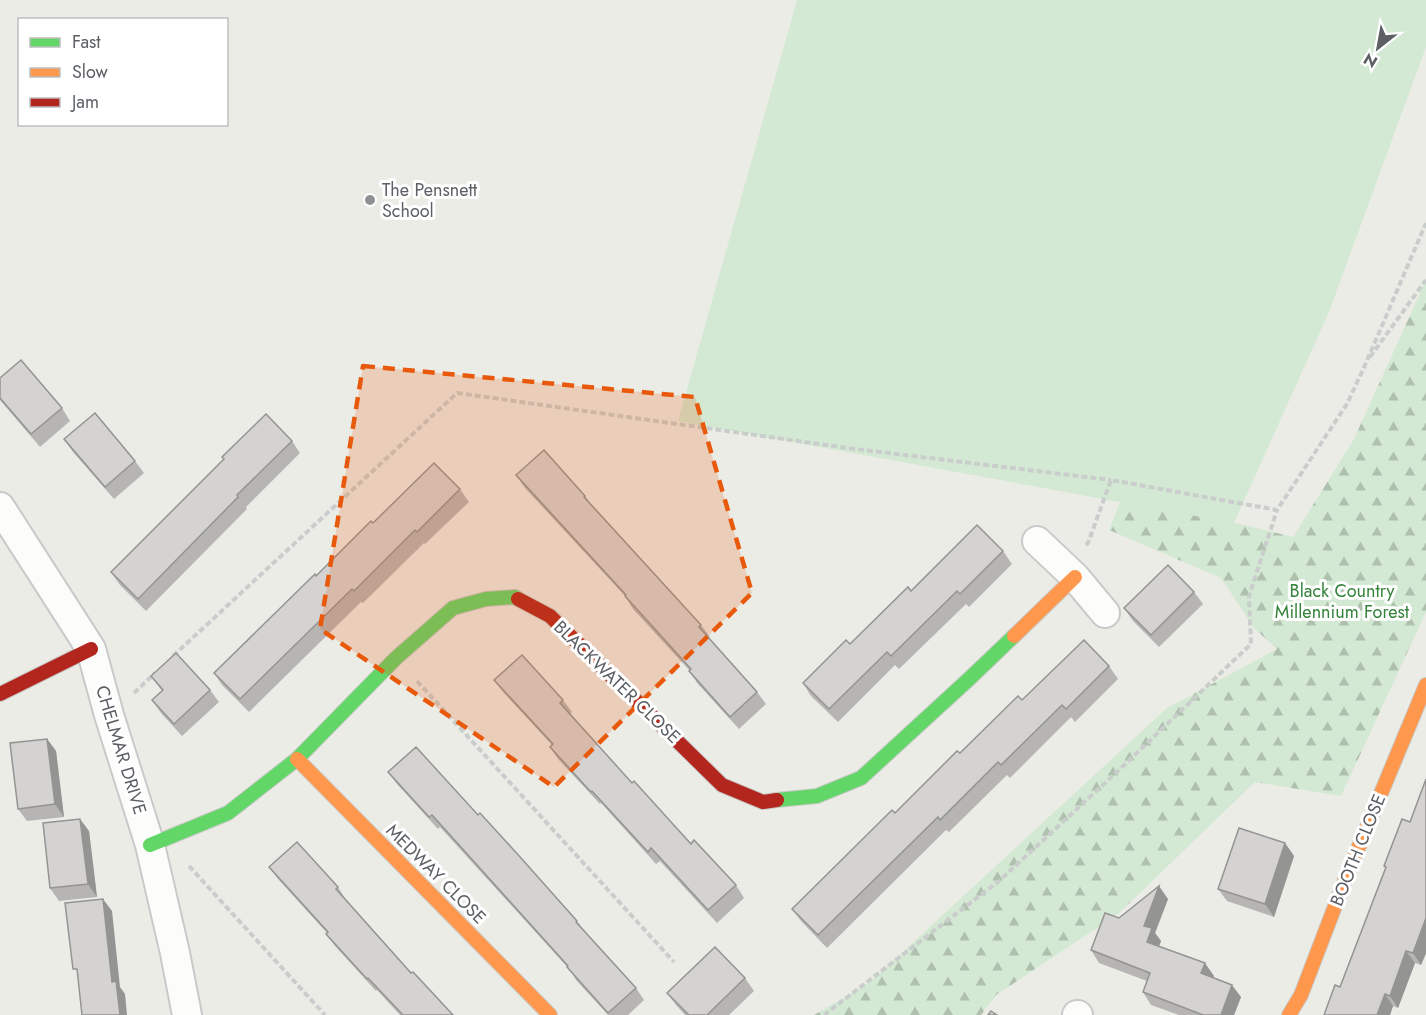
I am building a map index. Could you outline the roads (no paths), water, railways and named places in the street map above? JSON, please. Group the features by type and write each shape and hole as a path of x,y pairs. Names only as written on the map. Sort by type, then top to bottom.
{"street":[{"name":"CHELMAR DRIVE","path":"0,507 91,649 109,715 157,842 175,953 188,1015"},
{"path":"1037,541 1068,571 1105,613"},
{"name":"BLACKWATER CLOSE","path":"157,842 228,813 297,759 396,658 453,608 486,598 515,597 550,616 722,785 763,802 817,796 861,778 969,679 1068,571"},
{"path":"0,694 91,649"},
{"name":"BOOTH CLOSE","path":"1289,1015 1301,995 1345,880 1426,685"},
{"name":"MEDWAY CLOSE","path":"297,759 550,1015"}],"place":[{"name":"The Pensnett School","path":"370,200"}],"park label":[{"name":"Black Country Millennium Forest","path":"1342,601"}]}
